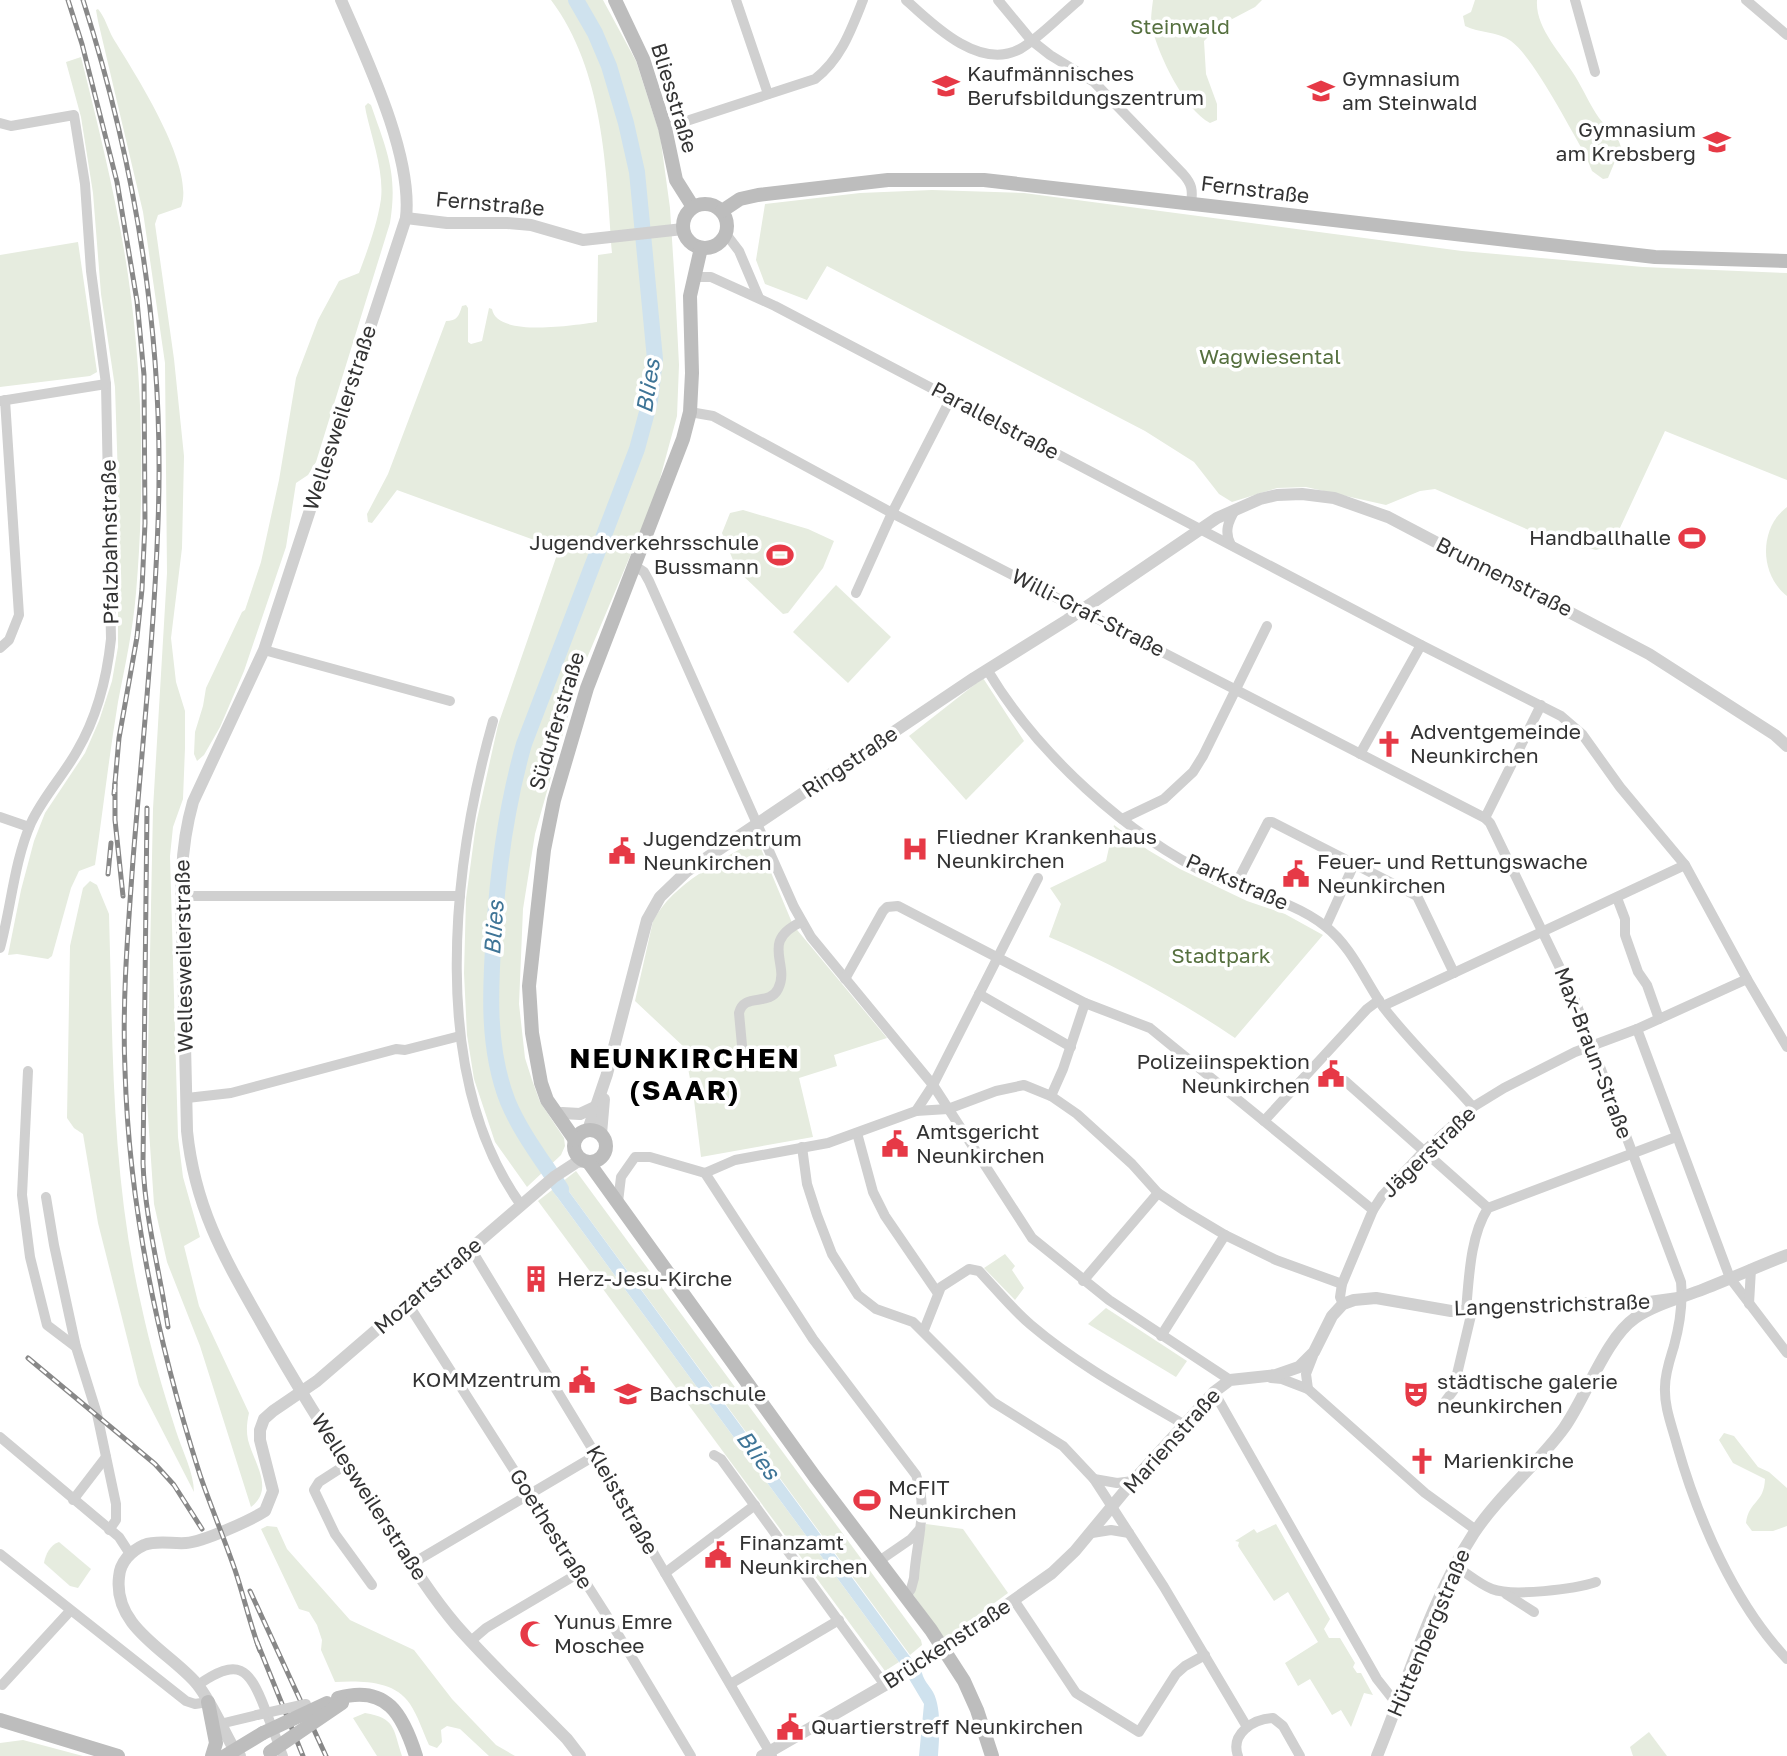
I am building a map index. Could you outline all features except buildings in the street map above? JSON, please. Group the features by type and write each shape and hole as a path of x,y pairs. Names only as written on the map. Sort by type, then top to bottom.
{"main road":[{"name":"Bliesstraße","path":"615,0 643,59 666,128 676,180 693,207"},
{"name":"Fernstraße","path":"722,211 740,199 758,195 888,180 984,180 1655,257 1787,261"},
{"path":"705,203 722,211 727,219 726,234 716,246 701,248 688,241 683,229 686,214 693,207 705,203"},
{"path":"690,412 690,296 701,248"},
{"name":"Süduferstraße","path":"583,1150 547,1100 541,1083 530,1021 529,986 548,825 587,688 683,439 690,412"},
{"name":"Süduferstraße","path":"536,1057 548,1089 583,1150"},
{"path":"583,1150 815,1477 943,1648 964,1681 992,1756"},
{"path":"271,1754 315,1719 355,1695"},
{"path":"233,1754 263,1732 338,1698 355,1695 377,1697 392,1706 404,1722 416,1756"},
{"path":"208,1702 216,1743 212,1756"},
{"path":"0,1720 118,1756"}],"street":[{"name":"Wellesweilerstraße","path":"341,0 369,64 390,126 406,183 406,218 264,650 193,802 183,846 181,897 190,1158 209,1226 234,1275 301,1393 347,1464 438,1602 567,1739 579,1756"},
{"path":"736,0 768,94"},
{"path":"666,128 815,79 830,68 844,46 863,0"},
{"path":"906,0 962,44 990,54 1020,49 1079,0"},
{"path":"998,0 1031,40 1050,55 1085,75 1102,90 1191,184 1191,204"},
{"path":"1575,0 1595,72"},
{"path":"1746,0 1787,35"},
{"name":"Pfalzbahnstraße","path":"0,123 11,126 74,115 85,184 91,271 106,384 111,639 97,708 88,732 29,827 0,948"},
{"name":"Fernstraße","path":"406,218 447,223 531,225 583,240 683,229"},
{"path":"726,234 739,251 759,298"},
{"name":"Parallelstraße","path":"694,277 711,277 759,298 1420,645 1561,716 1582,734 1620,787 1685,865 1787,1047"},
{"path":"0,648 9,640 19,614 3,400 106,384"},
{"path":"856,593 892,513 951,398"},
{"name":"Willi-Graf-Straße","path":"690,412 713,416 892,513 1237,688 1485,818"},
{"name":"Brunnenstraße","path":"1198,528 1236,509 1277,495 1302,494 1334,498 1388,517 1649,654 1775,735 1787,746"},
{"path":"1231,545 1227,532 1229,521 1236,509"},
{"name":"Ringstraße","path":"583,1150 607,1074 648,920 660,897 688,871 1082,610 1198,528"},
{"path":"635,566 644,572 649,581 801,922 933,1085 1032,1238 1083,1281 1230,1380"},
{"path":"1122,819 1164,799 1193,772 1267,626"},
{"path":"1360,754 1420,645"},
{"path":"264,650 450,701"},
{"name":"Parkstraße","path":"988,671 1002,694 1034,734 1080,782 1122,819 1192,864 1235,886 1291,904 1326,926 1341,941 1381,1003 1473,1107"},
{"path":"1485,818 1541,705"},
{"path":"493,721 480,768 460,896 460,1036 467,1078 481,1125 505,1182 521,1205"},
{"path":"0,817 29,827"},
{"name":"Max-Braun-Straße","path":"1485,818 1494,830 1543,931 1593,1045 1632,1154 1668,1243 1681,1282 1680,1297"},
{"path":"1235,886 1269,821 1418,896 1454,973"},
{"path":"1326,926 1355,862"},
{"path":"1264,1121 1367,1009 1454,973 1685,865"},
{"path":"916,1111 933,1085 1038,878"},
{"path":"181,897 460,896"},
{"path":"1617,898 1625,919 1625,935 1659,1019"},
{"path":"845,979 883,911 898,906 1085,1003 1150,1028 1373,1210"},
{"path":"744,1056 740,1008 746,1002 768,999 775,993 780,984 780,942 787,929 801,922"},
{"name":"Jägerstraße","path":"1343,1304 1340,1297 1342,1284 1373,1210 1390,1186 1473,1107 1534,1072 1747,979"},
{"path":"979,994 1070,1047"},
{"path":"1051,1096 1085,1003"},
{"path":"1637,1029 1730,1278 1787,1353"},
{"path":"187,1098 231,1093 396,1049 405,1050 460,1036"},
{"path":"29,1071 22,1195 30,1257 47,1325 76,1347"},
{"name":"Ringstraße","path":"583,1150 607,1074"},
{"path":"1345,1082 1488,1208"},
{"path":"618,1202 621,1177 635,1157 650,1157 705,1173 735,1160 828,1143 916,1111 948,1109 1013,1086 1024,1085 1051,1096 1084,1119 1158,1193 1224,1235 1276,1260 1342,1284"},
{"path":"562,1113 580,1114 595,1107"},
{"path":"858,1133 873,1192 885,1216 937,1292"},
{"path":"1441,1407 1453,1391 1469,1311 1474,1251 1482,1217 1488,1208 1676,1137"},
{"path":"802,1147 807,1184 817,1215 832,1254 849,1284 866,1302 913,1322 924,1330 993,1402 1063,1446 1094,1479 1247,1727"},
{"name":"Mozartstraße","path":"130,1554 146,1544 156,1542 189,1543 265,1511 273,1491 260,1430 264,1419 301,1393 408,1304 583,1150"},
{"path":"705,1173 813,1339 916,1475 923,1508 914,1578 906,1596"},
{"path":"1083,1281 1158,1193"},
{"path":"46,1198 76,1347 97,1414 117,1513 109,1530"},
{"path":"1161,1336 1224,1235"},
{"name":"Kleiststraße","path":"471,1249 732,1683 768,1754"},
{"path":"1787,1255 1680,1297 1682,1308 1664,1385 1667,1409 1700,1514 1737,1591 1764,1632 1787,1659"},
{"path":"924,1330 937,1292 950,1281 974,1268 1029,1324 1054,1344 1086,1367 1185,1425"},
{"path":"1749,1304 1751,1269"},
{"name":"Langenstrichstraße","path":"1343,1304 1376,1298 1451,1311 1469,1311 1619,1304 1680,1297"},
{"name":"Hüttenbergstraße","path":"1377,1756 1455,1566 1476,1530 1563,1428 1623,1327 1637,1317 1680,1297"},
{"name":"Goethestraße","path":"408,1304 531,1495 691,1756"},
{"path":"1308,1389 1306,1374 1314,1352 1332,1315 1343,1304"},
{"path":"1619,1304 1623,1312 1623,1327"},
{"path":"1260,1377 1288,1372 1299,1367 1314,1352"},
{"name":"Marienstraße","path":"1112,1507 1214,1392 1230,1380 1260,1377 1282,1379 1308,1389 1425,1493 1476,1530"},
{"path":"1214,1392 1377,1678 1392,1698 1399,1699"},
{"path":"0,1437 119,1537 130,1554 119,1571 119,1593 124,1612 133,1625 198,1685 233,1754"},
{"path":"412,1563 597,1455"},
{"path":"714,1455 755,1505 888,1683"},
{"path":"73,1500 106,1457"},
{"path":"347,1464 319,1482 314,1490 335,1534 372,1584"},
{"path":"1094,1479 1117,1483 1133,1481"},
{"path":"665,1573 755,1505"},
{"name":"Brückenstraße","path":"768,1754 929,1657 1052,1573 1112,1507"},
{"path":"879,1561 920,1530"},
{"path":"1092,1532 1111,1530 1129,1533"},
{"path":"0,1555 186,1701 195,1704 208,1702"},
{"path":"1455,1566 1534,1612"},
{"path":"472,1640 486,1628 579,1573"},
{"path":"1503,1592 1531,1592 1596,1582"},
{"path":"1014,1600 1076,1693 1139,1732 1176,1674 1205,1655"},
{"path":"0,1698 1,1683 70,1611"},
{"path":"732,1683 839,1620"},
{"path":"198,1685 228,1670 245,1672 255,1683 271,1754"},
{"path":"220,1724 338,1698"},
{"path":"1238,1756 1236,1739 1247,1727 1266,1718 1273,1718 1283,1726 1300,1756"}],"green space":[{"path":"551,0 603,0 636,61 660,135 670,208 679,365 677,416 655,497 579,677 535,834 523,909 519,1004 525,1058 532,1080 540,1102 564,1138 565,1146 561,1155 527,1187 495,1142 474,1079 467,1035 464,973 466,899 476,824 498,725 559,549 397,490 372,523 368,522 367,514 388,474 446,321 457,317 462,306 466,305 468,308 468,342 471,344 482,341 489,308 497,318 507,324 522,327 555,327 597,322 598,255 612,253 604,154 592,89 582,58 569,28"},
{"name":"Steinwald","path":"1153,0 1262,0 1255,7 1219,26 1204,41 1206,74 1217,104 1217,120 1210,123 1200,116 1174,81 1160,53 1152,28"},
{"path":"1475,0 1537,0 1537,10 1544,30 1599,118 1619,141 1621,147 1608,178 1603,179 1592,171 1551,94 1520,50 1506,38 1465,26 1463,16 1471,12"},
{"path":"98,9 161,121 180,169 183,190 181,207 158,215 155,224 174,359 184,456 182,548 171,638 176,682 185,711 183,799 173,827 170,856 178,1137 183,1177 200,1237 184,1246 199,1306 249,1413 248,1440 262,1484 262,1492 251,1507 200,1346 167,1262 154,1204 147,1101 153,809 167,573 165,363 143,212 98,21"},
{"path":"81,57 113,192 128,275 137,353 141,514 133,621 115,722 95,865 79,871 71,888 52,956 48,959 8,955 21,890 34,841 45,813 85,753 99,721 112,681 118,647 115,387 101,294 93,193 81,117 66,62"},
{"path":"368,103 371,105 390,163 393,190 390,223 316,462 308,475 296,483 286,547 244,671 220,727 204,755 197,761 194,754 195,732 206,688 245,610 261,562 279,480 296,378 318,320 339,281 359,273 377,218 381,199 381,177 366,112 365,106"},
{"name":"Wagwiesental","path":"932,190 1024,193 1462,251 1643,267 1787,273 1787,480 1665,431 1612,545 1596,550 1540,535 1435,489 1420,491 1386,505 1306,487 1277,488 1232,502 1219,494 1194,462 1145,431 827,266 807,300 765,284 756,260 765,204 860,193"},
{"path":"78,242 97,372 90,376 0,387 0,255"},
{"path":"1787,507 1787,596 1771,576 1766,551 1771,527"},
{"name":"Jugendverkehrsschule Bussmann","path":"743,510 808,529 834,541 823,568 788,613 783,614 737,570 722,533 730,513"},
{"path":"836,585 891,637 848,683 793,632"},
{"path":"983,678 1024,741 966,800 909,736"},
{"name":"Stadtpark","path":"1114,825 1180,869 1247,901 1285,914 1323,935 1235,1038 1144,983 1049,937 1061,904 1050,888 1106,861"},
{"path":"757,839 793,925 887,1038 834,1055 837,1066 799,1078 813,1137 701,1157 684,1047 635,1001 653,921 662,907 699,874"},
{"path":"90,881 97,885 109,914 115,1110 131,1255 153,1352 190,1469 194,1492 139,1385 98,1223 83,1134 74,1128 67,1118 70,946 83,888"},
{"path":"576,1171 921,1640 922,1645 910,1655 562,1182"},
{"path":"552,1190 899,1662 885,1671 538,1201"},
{"path":"1005,1254 1015,1266 1012,1270 1024,1288 1015,1300 984,1268"},
{"path":"1106,1308 1187,1361 1176,1377 1088,1324"},
{"path":"1724,1433 1734,1436 1758,1467 1769,1472 1787,1488 1787,1526 1773,1531 1752,1531 1746,1523 1750,1510 1762,1493 1765,1479 1733,1463 1719,1440"},
{"path":"926,1524 963,1529 1008,1593 945,1639 912,1593"},
{"path":"1276,1524 1330,1619 1324,1629 1329,1638 1340,1638 1355,1663 1353,1667 1357,1673 1361,1673 1373,1695 1364,1693 1351,1727 1341,1710 1332,1715 1310,1679 1298,1686 1285,1663 1318,1642 1288,1592 1274,1601 1238,1546 1239,1542 1235,1541 1254,1529 1257,1533"},
{"path":"267,1526 277,1527 287,1549 350,1620 414,1650 452,1699 496,1745 515,1756 489,1756 460,1729 447,1726 441,1730 442,1742 437,1748 429,1745 410,1704 395,1690 366,1682 335,1682 321,1650 322,1640 317,1625 309,1612 299,1609 261,1529"},
{"path":"59,1542 91,1569 78,1588 70,1586 44,1563 49,1550"},
{"path":"365,1713 383,1718 392,1726 402,1756 377,1756 353,1718"},
{"path":"1649,1732 1667,1756 1633,1756 1630,1747"},
{"path":"23,1740 83,1756 0,1756 0,1743"}],"water":[{"path":"562,1182 922,1673 938,1706 938,1756 919,1756 924,1704 899,1662 552,1190"}],"waterway":[{"name":"Blies","path":"561,1189 513,1113 496,1061 492,976 501,861 512,791 524,744 637,449 650,401 655,359 637,172 609,66 595,33 576,0"}],"railway":[{"path":"68,0 117,182 137,301 144,375 145,523 142,589 137,637 119,738 114,794"},
{"path":"83,0 102,64 132,193 152,324 157,390 159,457 156,565 125,991 124,1044 132,1173 148,1275 171,1376 200,1475 235,1570 260,1651"},
{"path":"115,784 115,820 123,896"},
{"path":"147,808 143,1163 150,1225 168,1327"},
{"path":"108,874 111,843"},
{"path":"28,1358 155,1464 174,1485 202,1529"},
{"path":"250,1591 326,1756"},
{"path":"257,1642 303,1756"}],"place":[{"name":"Kaufmännisches Berufsbildungszentrum","path":"946,86"},
{"name":"Gymnasium am Steinwald","path":"1321,91"},
{"name":"Gymnasium am Krebsberg","path":"1717,142"},
{"name":"Handballhalle","path":"1692,538"},
{"name":"Jugendverkehrsschule Bussmann","path":"780,555"},
{"name":"Adventgemeinde Neunkirchen","path":"1389,744"},
{"name":"Fliedner Krankenhaus Neunkirchen","path":"915,849"},
{"name":"Jugendzentrum Neunkirchen","path":"622,851"},
{"name":"Feuer- und Rettungswache Neunkirchen","path":"1296,874"},
{"name":"Polizeiinspektion Neunkirchen","path":"1331,1074"},
{"name":"Amtsgericht Neunkirchen","path":"895,1144"},
{"name":"Herz-Jesu-Kirche","path":"536,1279"},
{"name":"KOMMzentrum","path":"582,1380"},
{"name":"Bachschule","path":"628,1394"},
{"name":"städtische galerie neunkirchen","path":"1416,1394"},
{"name":"Marienkirche","path":"1422,1461"},
{"name":"McFIT Neunkirchen","path":"867,1500"},
{"name":"Finanzamt Neunkirchen","path":"718,1555"},
{"name":"Yunus Emre Moschee","path":"533,1634"},
{"name":"Quartierstreff Neunkirchen","path":"790,1727"}],"district":[{"name":"NEUNKIRCHEN (SAAR)","path":"685,1074"}]}
